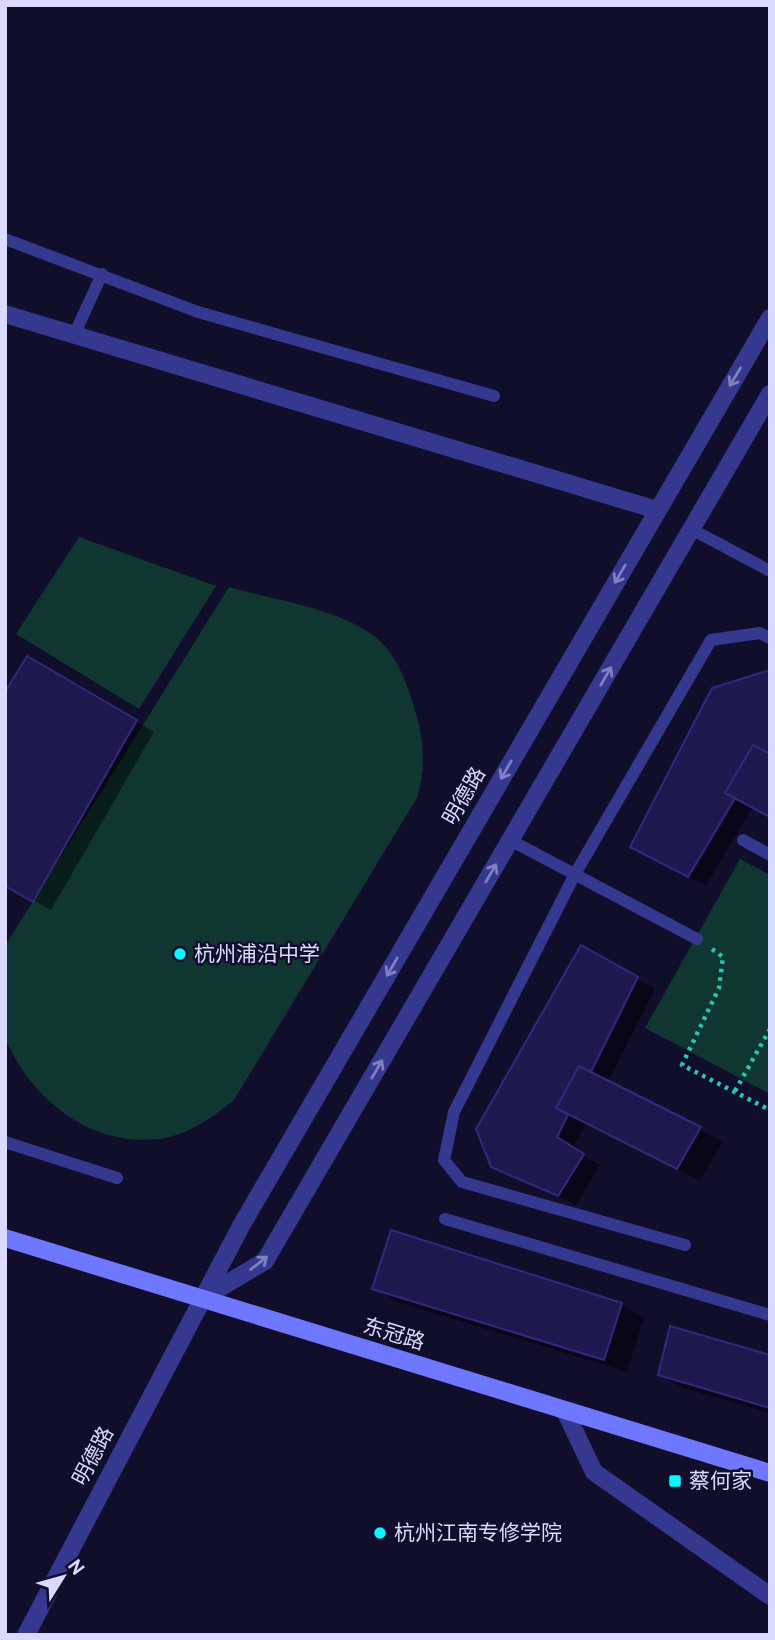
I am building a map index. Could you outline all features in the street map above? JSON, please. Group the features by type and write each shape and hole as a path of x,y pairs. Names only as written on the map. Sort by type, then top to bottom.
{"main road":[{"name":"东冠路","path":"5,1238 770,1473"}],"street":[{"path":"5,314 657,510"},
{"name":"明德路","path":"26,1635 201,1299 770,318"},
{"path":"201,1299 265,1261 770,394"},
{"path":"565,1411 594,1472 770,1596"}],"lane":[{"path":"5,239 198,312 494,396"},
{"path":"74,335 102,274"},
{"path":"691,528 770,571"},
{"path":"685,1245 461,1182 444,1160 454,1112 575,874 711,640 760,633 770,638"},
{"path":"510,840 697,939"},
{"path":"743,840 770,855"},
{"path":"5,1142 117,1178"},
{"path":"445,1219 770,1315"}],"path":[{"path":"697,939 723,957 719,988 682,1065 770,1110"},
{"path":"735,1091 770,1029"}],"green space":[{"path":"79,537 216,586 139,709 16,634"},
{"name":"杭州浦沿中学","path":"229,587 328,613 365,630 380,641 392,655 409,690 422,741 421,784 418,796 234,1100 202,1123 175,1136 139,1140 114,1136 90,1128 68,1116 31,1082 17,1061 5,1038 5,946"},
{"path":"740,859 770,875 770,1094 645,1028"}],"building":[{"path":"27,656 137,720 33,902 5,886 5,692"},
{"path":"770,670 770,754 753,745 725,793 735,798 688,877 630,847 712,688"},
{"path":"753,745 770,754 770,817 725,793"},
{"path":"581,945 638,977 591,1072 579,1066 556,1108 568,1115 557,1137 584,1154 558,1196 491,1167 476,1129"},
{"path":"579,1066 701,1127 677,1169 556,1108"},
{"path":"391,1230 622,1303 604,1360 372,1289"},
{"path":"670,1326 770,1355 770,1408 658,1375"}],"place":[{"name":"杭州浦沿中学","path":"180,954"},
{"name":"蔡何家","path":"675,1481"},
{"name":"杭州江南专修学院","path":"380,1533"}]}
